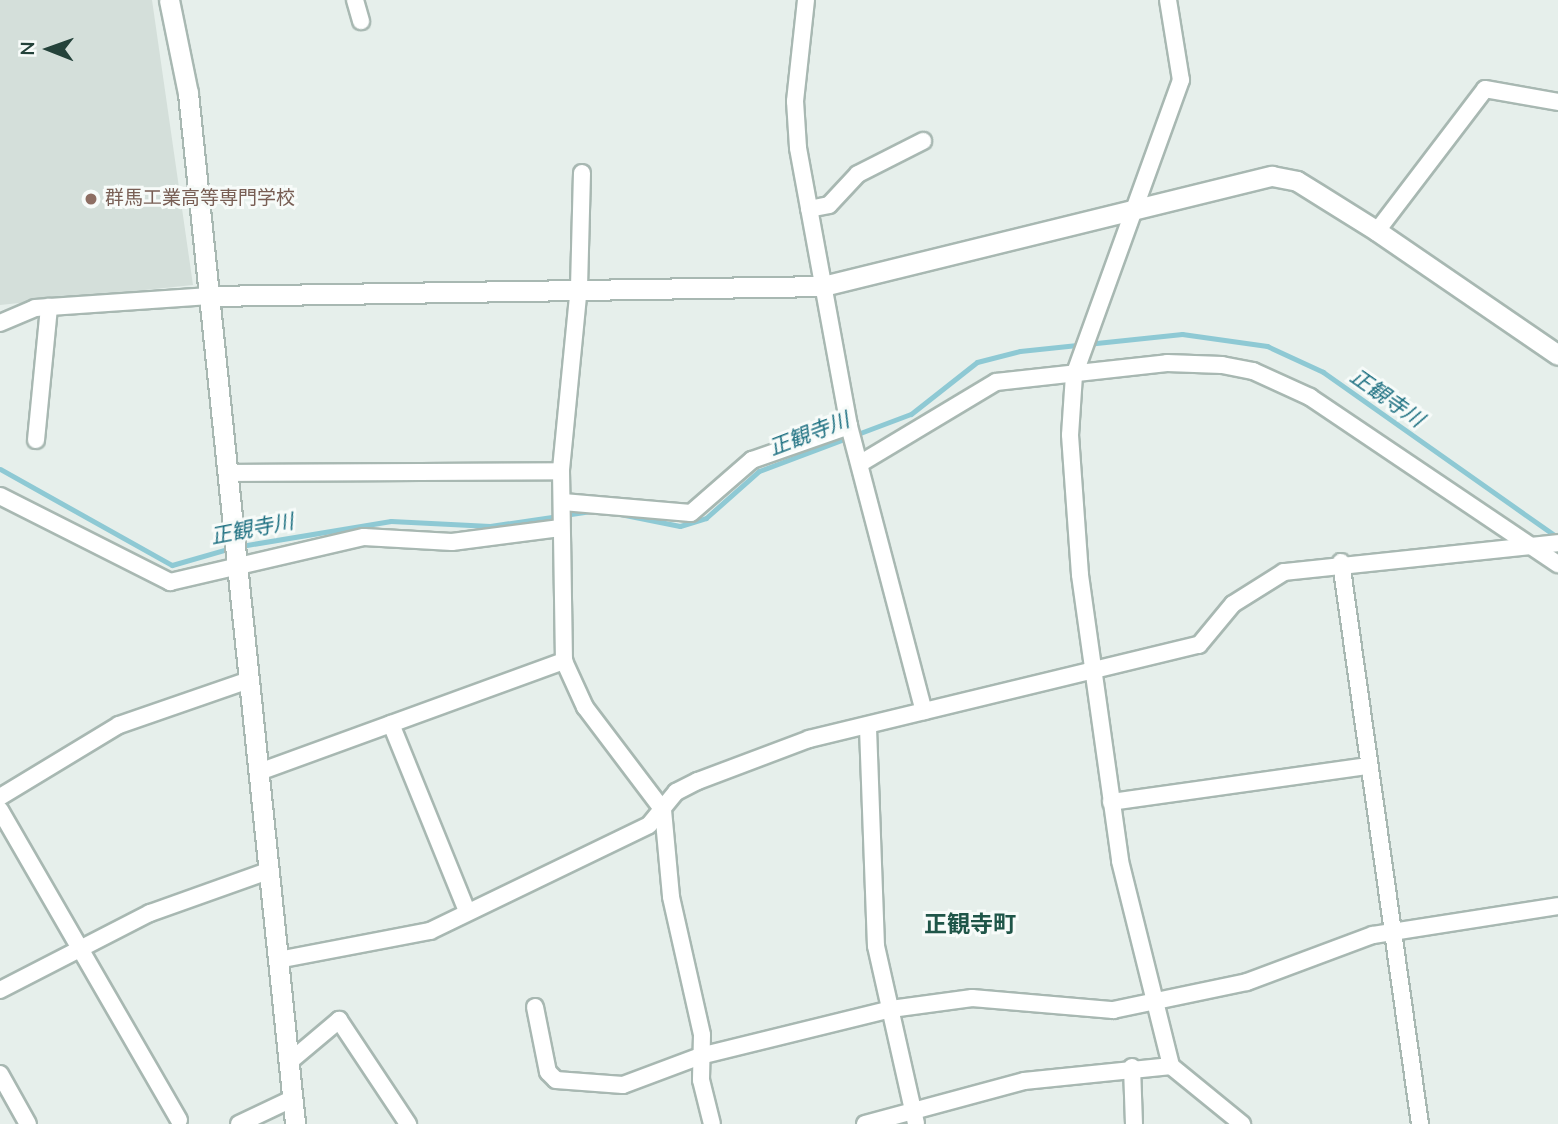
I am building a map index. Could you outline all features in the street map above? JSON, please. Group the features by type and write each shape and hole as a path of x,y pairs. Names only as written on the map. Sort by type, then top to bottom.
{"street":[{"path":"169,0 188,93 295,1124"},
{"path":"355,0 361,21"},
{"path":"806,0 794,116 809,209 849,426 861,463 924,711"},
{"path":"1168,0 1181,80 1131,206 1074,375 1070,435 1092,671 1111,802 1171,1066 1242,1124"},
{"path":"1377,231 1485,89 1558,103"},
{"path":"809,209 829,205 858,174 923,141"},
{"path":"582,173 579,286 561,471 564,661 585,707 663,810 671,897 702,1035 700,1056 712,1124"},
{"path":"0,323 49,307 210,296 579,286 823,286 1131,206 1272,176 1297,181 1377,231 1558,355"},
{"path":"36,440 49,307"},
{"path":"861,463 996,382 1167,363 1262,374 1310,397 1558,564"},
{"path":"563,502 691,513 751,460 849,426"},
{"path":"228,473 561,471"},
{"path":"0,496 170,582 236,569 364,537 452,541 560,528"},
{"path":"278,960 430,930 649,825 676,792 809,739 868,728 924,711 1199,645 1257,585 1284,572 1341,562 1558,543"},
{"path":"1341,562 1367,766 1394,930 1420,1124"},
{"path":"258,772 564,661"},
{"path":"0,797 119,725 249,681"},
{"path":"391,724 467,911"},
{"path":"868,728 876,946 915,1117"},
{"path":"1111,802 1367,766"},
{"path":"0,810 178,1120"},
{"path":"0,990 150,914 268,871"},
{"path":"535,1007 548,1072 556,1080 623,1085 700,1056 891,1009 972,998 1113,1010 1247,982 1394,930 1558,906"},
{"path":"288,1063 339,1020 408,1124"},
{"path":"865,1124 915,1117 1024,1081 1132,1067 1171,1066"},
{"path":"1132,1067 1134,1124"},
{"path":"0,1074 28,1124"},
{"path":"239,1124 292,1099"}],"shaded area":[{"name":"群馬工業高等専門学校","path":"0,0 152,0 193,285 0,305"}],"waterway":[{"name":"正観寺川","path":"615,513 680,526 706,518 759,471 911,414 977,362 1020,351 1182,334 1267,346 1323,372 1558,538"},
{"name":"正観寺川","path":"0,469 172,565 231,548"},
{"name":"正観寺川","path":"241,546 391,521 490,526 591,511"}],"place":[{"name":"群馬工業高等専門学校","path":"91,199"}],"district":[{"name":"正観寺町","path":"970,925"}]}
